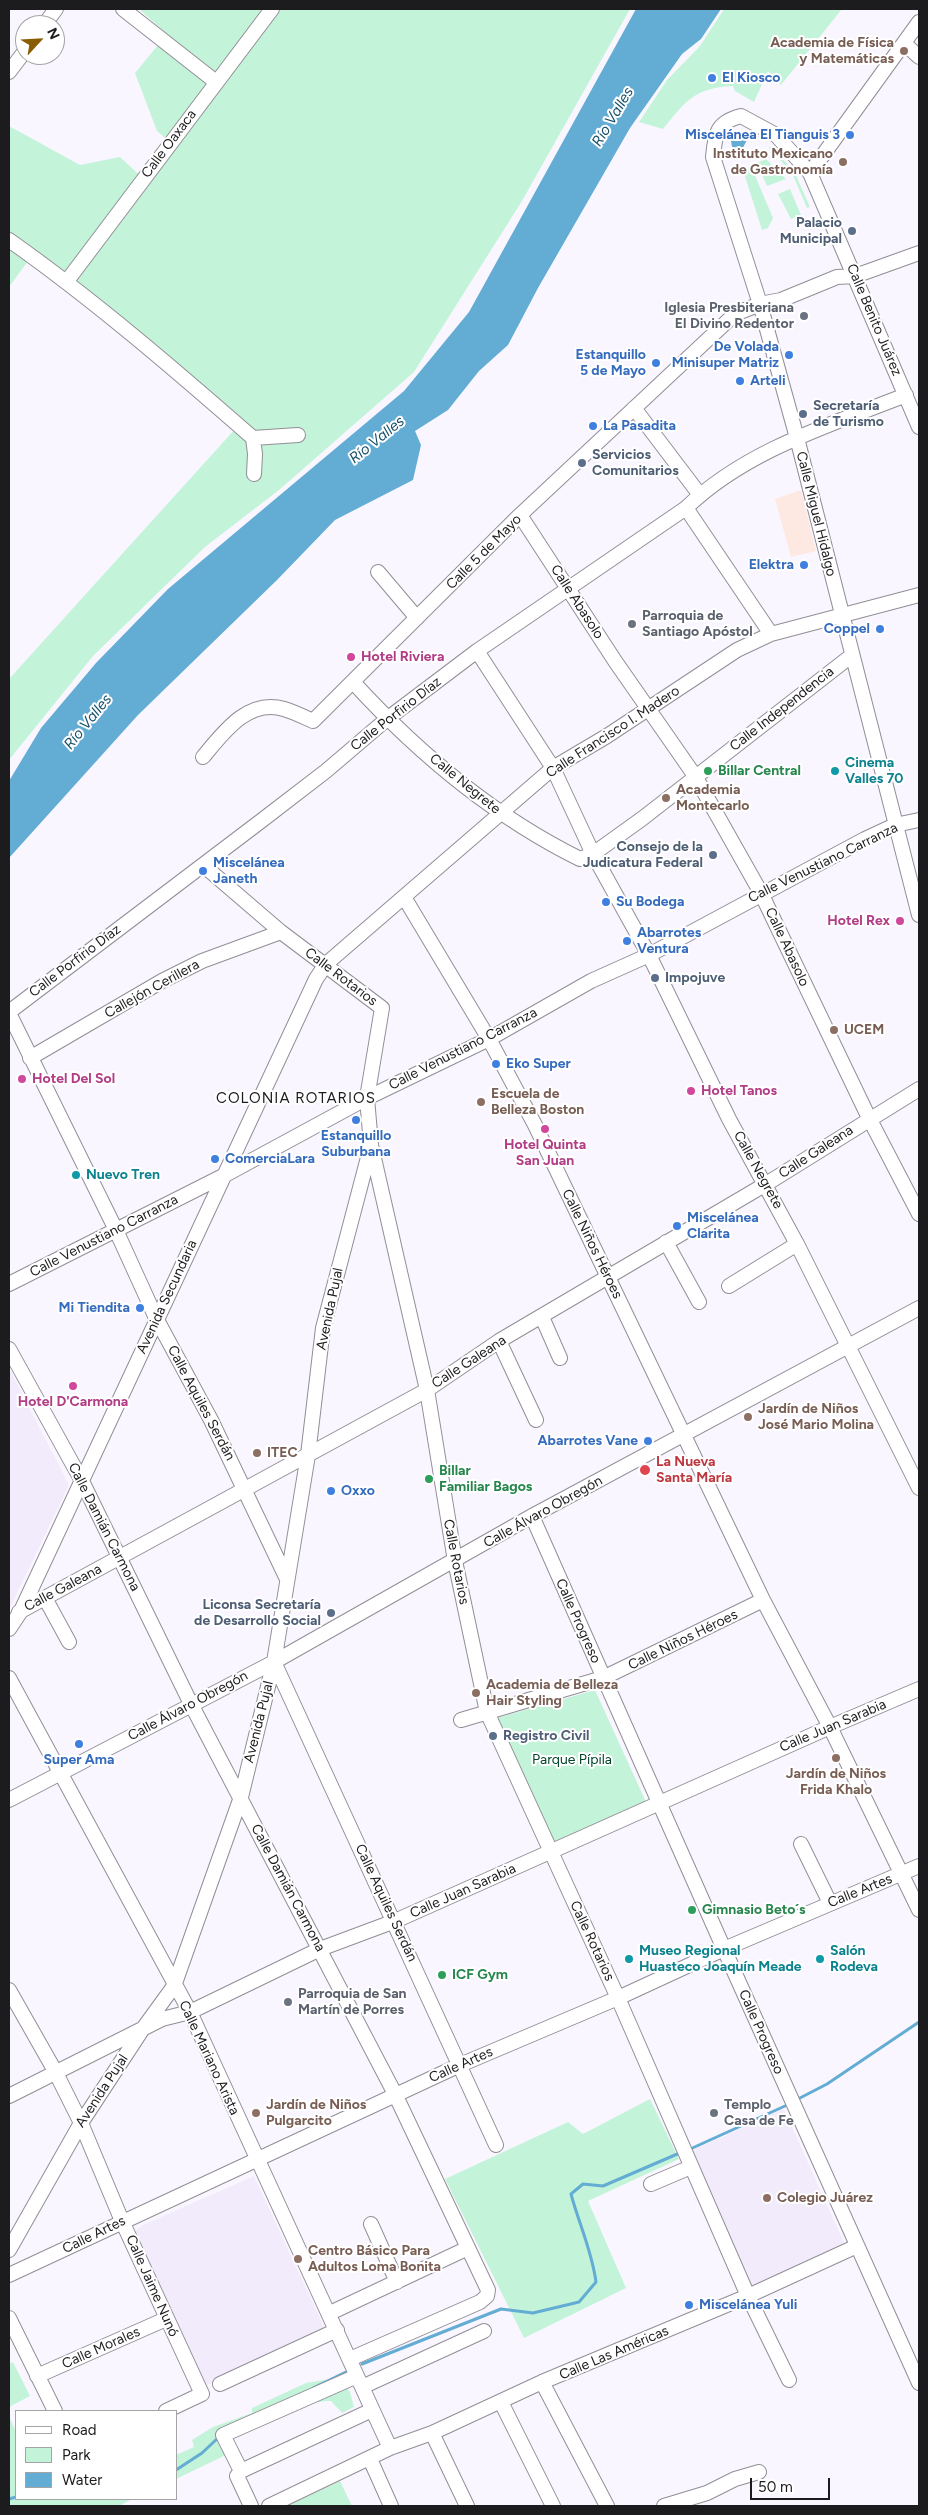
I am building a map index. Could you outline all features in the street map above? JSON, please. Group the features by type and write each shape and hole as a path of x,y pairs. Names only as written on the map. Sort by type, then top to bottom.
{"street":[{"path":"123,9 216,82"},
{"name":"Calle Oaxaca","path":"67,281 272,9"},
{"path":"810,173 919,22"},
{"path":"904,43 919,56"},
{"name":"Calle Benito Juárez","path":"728,119 742,116 776,135 810,173 919,424"},
{"name":"Calle Miguel Hidalgo","path":"728,119 715,135 713,157 722,191 760,304 797,438 851,656 919,915"},
{"path":"9,240 67,281 181,374 253,438 255,454 254,474"},
{"name":"Calle 5 de Mayo","path":"203,757 236,719 266,706 284,709 313,721 520,515 735,314 760,304 781,300 837,276 855,276 919,253"},
{"name":"Calle Porfirio Díaz","path":"9,1012 326,771 386,719 476,651 570,589 686,508 700,495 741,465 797,438 906,395"},
{"path":"634,408 700,495"},
{"path":"253,438 298,434"},
{"path":"686,508 771,634"},
{"name":"Calle Abasolo","path":"520,515 648,709 695,776 761,893 869,1118 919,1214"},
{"path":"378,572 417,618"},
{"name":"Calle Francisco I. Madero","path":"326,964 553,768 648,709 737,650 771,634 919,595"},
{"name":"Calle Negrete","path":"476,651 553,768 593,854 649,955 729,1118 766,1184 849,1345 919,1488"},
{"name":"Calle Independencia","path":"593,854 851,656"},
{"name":"Calle Negrete","path":"353,682 386,719 479,798 501,814 545,842 580,859 593,854"},
{"name":"Calle Venustiano Carranza","path":"9,1284 115,1228 225,1175 367,1098 489,1039 591,981 649,955 761,893 895,826 919,820"},
{"name":"Calle Rotarios","path":"202,864 281,932 382,1008 367,1098 371,1145 426,1390 455,1561 487,1712 618,1998 748,2296 789,2380"},
{"name":"Calle Niños Héroes","path":"404,897 489,1039 535,1125 763,1600 830,1727 919,1910"},
{"name":"Callejón Cerillera","path":"30,1058 170,977 202,961 281,932"},
{"name":"Avenida Secundaria","path":"9,1629 15,1613 82,1481 156,1318 316,979 326,964"},
{"name":"Calle Aquiles Serdán","path":"9,1012 115,1228 156,1318 211,1420 286,1577"},
{"name":"Calle Galeana","path":"15,1613 121,1558 426,1390 499,1342 766,1184 869,1118 919,1089"},
{"name":"Avenida Pujal","path":"9,2250 81,2123 142,2030 174,1986 241,1797 274,1662 286,1577 308,1455 323,1328 371,1145"},
{"path":"666,1242 700,1302"},
{"path":"730,1286 797,1244"},
{"name":"Calle Álvaro Obregón","path":"9,1800 274,1662 532,1516 919,1308"},
{"path":"542,1317 560,1358"},
{"path":"499,1342 536,1420"},
{"name":"Calle Damián Carmona","path":"9,1349 82,1481 191,1704 395,2094 488,2290 487,2296 480,2302 350,2359"},
{"name":"Calle Progreso","path":"532,1516 919,2382"},
{"path":"44,1598 69,1642"},
{"name":"Calle Niños Héroes","path":"461,1720 603,1678 763,1600"},
{"name":"Calle Aquiles Serdán","path":"274,1662 496,2145"},
{"name":"Calle Mariano Arista","path":"9,1678 174,1986 190,2012 256,2159 330,2313 390,2448"},
{"name":"Calle Juan Sarabia","path":"9,2096 55,2071 162,2019 190,2012 320,1949 394,1921 830,1727 919,1690"},
{"path":"801,1844 830,1903"},
{"name":"Calle Artes","path":"9,2275 395,2094 618,1998 724,1949 919,1866"},
{"name":"Calle Jaime Nunó","path":"9,1990 55,2071 81,2123 122,2221 202,2394 168,2410"},
{"path":"651,2184 690,2162"},
{"path":"371,2224 397,2282"},
{"name":"Calle Las Américas","path":"274,2505 390,2448 432,2432 542,2382 748,2296 857,2246"},
{"path":"330,2313 468,2248"},
{"path":"9,2318 54,2410"},
{"name":"Calle Morales","path":"37,2376 166,2319"},
{"path":"220,2384 337,2330"},
{"path":"241,2471 223,2435 484,2331"},
{"path":"542,2382 607,2506"},
{"path":"501,2402 553,2506"},
{"path":"251,2506 237,2476 241,2471 372,2410"},
{"path":"432,2432 467,2506"},
{"path":"370,2459 391,2506"},
{"path":"664,2506 706,2493 735,2479 759,2472"}],"shaded area":[{"path":"801,490 816,551 791,557 775,499"},
{"path":"9,1368 69,1485 9,1610"},
{"name":"Colegio Juárez","path":"784,2109 845,2245 751,2287 689,2152"},
{"path":"254,2176 325,2329 205,2386 136,2236 136,2230 143,2225"}],"green space":[{"path":"139,9 630,9 522,201 414,372 279,490 205,547 93,656 9,760 9,679 236,428 31,257 9,287 9,126 80,165 120,157 146,181 173,145 157,131 135,73 167,34"},
{"path":"724,9 842,9 781,85 768,71 754,102 735,91 733,86 720,87 700,93 692,98 663,129 639,122 667,80 700,46"},
{"path":"770,146 794,171 810,207 807,208 792,173 769,148"},
{"path":"766,159 786,179 767,186 757,163"},
{"path":"751,166 773,218 768,228 762,230 743,170"},
{"path":"790,189 801,215 791,219 778,194"},
{"name":"Parque Pípila","path":"595,1690 646,1802 554,1843 497,1718"},
{"path":"650,2099 679,2159 588,2201 626,2288 524,2338 445,2179 568,2122 583,2134"},
{"path":"13,2362 30,2396 9,2407 9,2364"},
{"path":"339,2380 350,2392 354,2407 342,2413 331,2401 289,2406 228,2438 228,2454 178,2478 178,2454 194,2447 192,2440 213,2427 252,2413 252,2408 306,2383"},
{"path":"9,2416 15,2430 15,2500 130,2500 119,2506 9,2506"},
{"path":"340,2481 352,2506 287,2506"}],"water":[{"name":"Río Valles","path":"636,9 721,9 701,39 682,54 630,128 538,288 508,345 479,371 448,410 415,431 421,445 413,480 335,520 277,580 138,715 9,858 9,781 41,728 96,663 168,589 404,391 469,312"},
{"path":"744,135 747,140 738,157 734,158 731,141"}],"waterway":[{"path":"798,2099 827,2084 919,2022"},
{"path":"688,2150 785,2106"},
{"path":"362,2364 501,2309 533,2313 579,2302 596,2282 588,2248 571,2194 583,2184 603,2186 682,2152"},
{"path":"313,2388 346,2372"},
{"path":"178,2469 202,2453 219,2437"},
{"path":"9,2499 15,2497"}],"place":[{"name":"Academia de Física y Matemáticas","path":"904,51"},
{"name":"El Kiosco","path":"712,78"},
{"name":"Miscelánea El Tianguis 3","path":"850,135"},
{"name":"Instituto Mexicano de Gastronomía","path":"843,162"},
{"name":"Palacio Municipal","path":"852,231"},
{"name":"Iglesia Presbiteriana El Divino Redentor","path":"804,316"},
{"name":"De Volada Minisuper Matriz","path":"789,355"},
{"name":"Estanquillo 5 de Mayo","path":"656,363"},
{"name":"Arteli","path":"740,381"},
{"name":"Secretaría de Turismo","path":"803,414"},
{"name":"La Pasadita","path":"593,426"},
{"name":"Servicios Comunitarios","path":"582,463"},
{"name":"Elektra","path":"804,565"},
{"name":"Parroquia de Santiago Apóstol","path":"632,624"},
{"name":"Coppel","path":"880,629"},
{"name":"Hotel Riviera","path":"351,657"},
{"name":"Billar Central","path":"708,771"},
{"name":"Cinema Valles 70","path":"835,771"},
{"name":"Academia Montecarlo","path":"666,798"},
{"name":"Consejo de la Judicatura Federal","path":"713,855"},
{"name":"Miscelánea Janeth","path":"203,871"},
{"name":"Su Bodega","path":"606,902"},
{"name":"Hotel Rex","path":"900,921"},
{"name":"Abarrotes Ventura","path":"627,941"},
{"name":"Impojuve","path":"655,978"},
{"name":"UCEM","path":"834,1030"},
{"name":"Eko Super","path":"496,1064"},
{"name":"Hotel Del Sol","path":"22,1079"},
{"name":"Hotel Tanos","path":"691,1091"},
{"name":"Escuela de Belleza Boston","path":"481,1102"},
{"name":"Estanquillo Suburbana","path":"356,1120"},
{"name":"Hotel Quinta San Juan","path":"545,1129"},
{"name":"ComerciaLara","path":"215,1159"},
{"name":"Nuevo Tren","path":"76,1175"},
{"name":"Miscelánea Clarita","path":"677,1226"},
{"name":"Mi Tiendita","path":"140,1308"},
{"name":"Hotel D'Carmona","path":"73,1386"},
{"name":"Jardín de Niños José Mario Molina","path":"748,1417"},
{"name":"Abarrotes Vane","path":"648,1441"},
{"name":"ITEC","path":"257,1453"},
{"name":"La Nueva Santa María","path":"645,1470"},
{"name":"Billar Familiar Bagos","path":"429,1479"},
{"name":"Oxxo","path":"331,1491"},
{"name":"Liconsa Secretaría de Desarrollo Social","path":"331,1613"},
{"name":"Academia de Belleza Hair Styling","path":"476,1693"},
{"name":"Registro Civil","path":"493,1736"},
{"name":"Super Ama","path":"79,1744"},
{"name":"Jardín de Niños Frida Khalo","path":"836,1758"},
{"name":"Gimnasio Beto´s","path":"692,1910"},
{"name":"Museo Regional Huasteco Joaquín Meade","path":"629,1959"},
{"name":"Salón Rodeva","path":"820,1959"},
{"name":"ICF Gym","path":"442,1975"},
{"name":"Parroquia de San Martín de Porres","path":"288,2002"},
{"name":"Jardín de Niños Pulgarcito","path":"256,2113"},
{"name":"Templo Casa de Fe","path":"714,2113"},
{"name":"Colegio Juárez","path":"767,2198"},
{"name":"Centro Básico Para Adultos Loma Bonita","path":"298,2259"},
{"name":"Miscelánea Yuli","path":"689,2305"}],"district":[{"name":"COLONIA ROTARIOS","path":"296,1099"}]}
